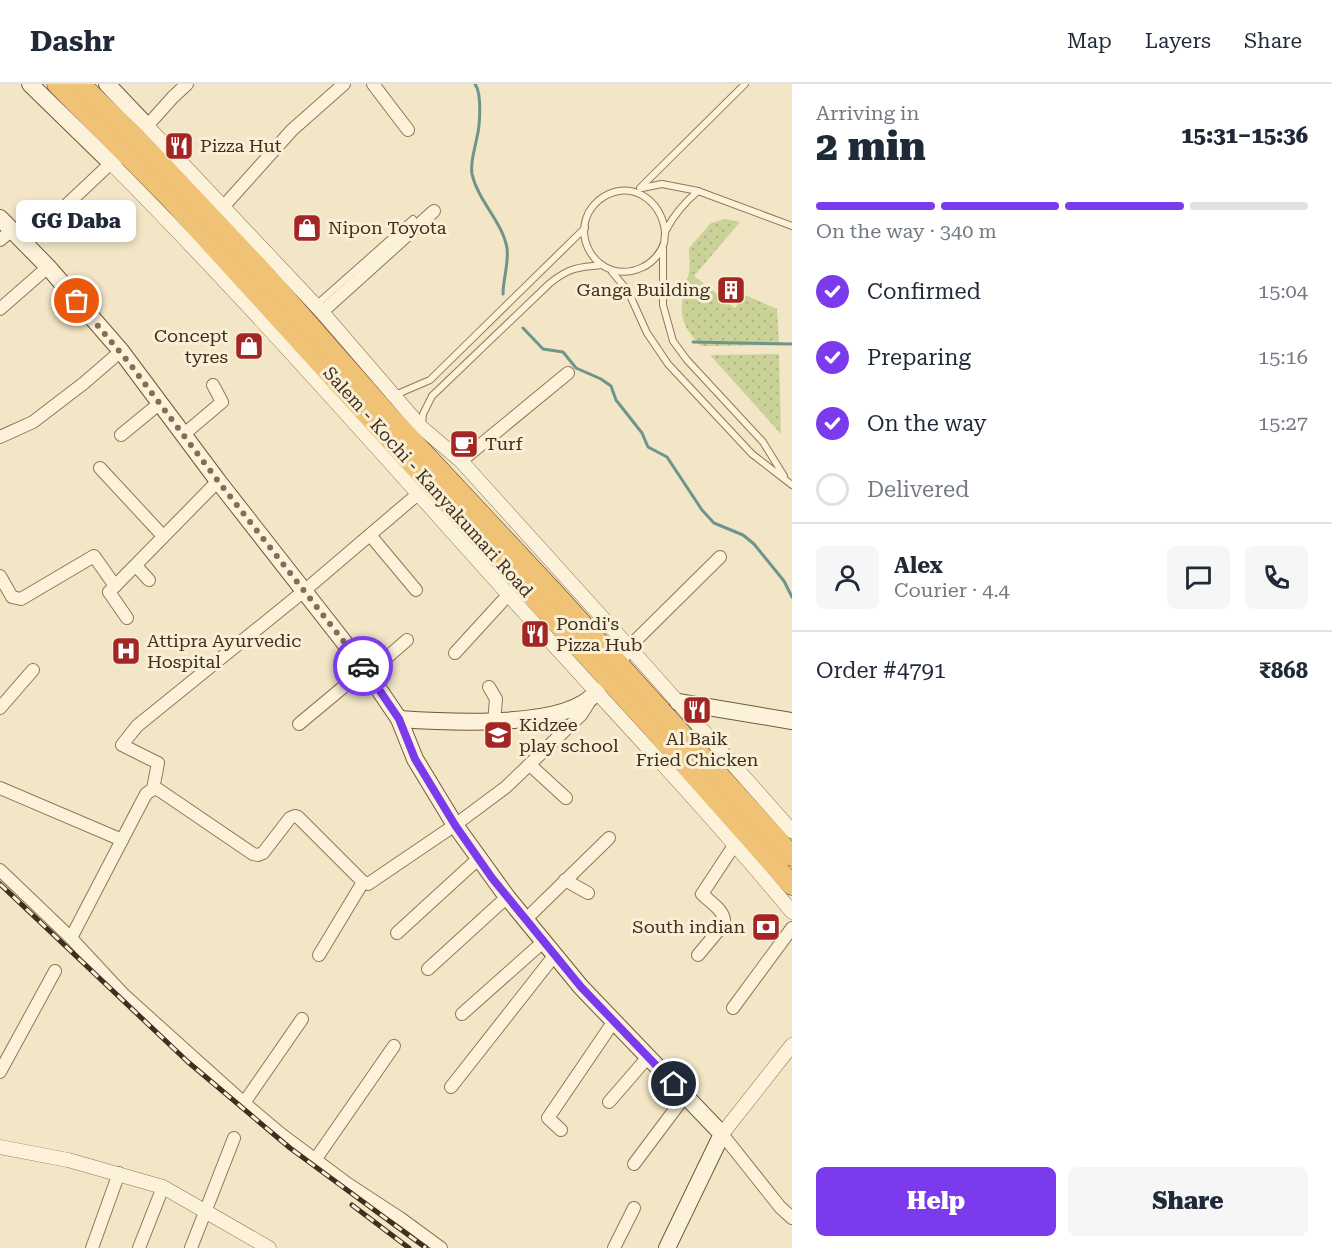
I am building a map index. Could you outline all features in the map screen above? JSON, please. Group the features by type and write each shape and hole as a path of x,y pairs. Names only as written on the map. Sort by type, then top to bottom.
{"highway":[{"name":"Salem - Kochi - Kanyakumari Road","path":"57,84 129,144 267,277 389,416 557,596 604,685 658,720 792,856"},
{"name":"Salem - Kochi - Kanyakumari Road","path":"80,84 129,144"},
{"name":"Salem - Kochi - Kanyakumari Road","path":"658,720 792,885"}],"main road":[{"path":"30,84 129,144"},
{"path":"107,84 129,144"},
{"path":"0,218 6,235 26,244 121,351 218,481 366,671 399,719 415,759 455,825 525,920 554,956 722,1134 667,1248"},
{"path":"399,719 494,722 558,713 604,685"},
{"path":"658,720 792,721"}],"street":[{"path":"26,244 187,84"},
{"path":"223,207 292,130 344,84"},
{"path":"373,84 408,130"},
{"path":"129,144 223,207 319,309 421,427 460,462 629,646 658,720 735,844 792,912"},
{"path":"129,144 160,212 419,493 508,595 604,685 658,720 792,831"},
{"path":"319,309 434,212"},
{"path":"0,309 48,267"},
{"path":"0,438 33,422 121,351"},
{"path":"460,462 568,373"},
{"path":"183,435 222,402 213,385"},
{"path":"121,435 160,403"},
{"path":"100,468 163,536"},
{"path":"127,618 109,592 218,481"},
{"path":"72,938 146,794 153,789 158,763 122,745 137,726 304,591 419,493"},
{"path":"370,535 416,590"},
{"path":"0,576 12,597 21,599 94,556 116,586"},
{"path":"153,789 159,790 253,854 258,855 263,853 290,818 298,817 365,884 371,883 455,825 506,787 530,765 581,716 629,646 720,557"},
{"path":"136,566 149,580"},
{"path":"455,653 508,595"},
{"path":"299,724 407,640"},
{"path":"0,708 33,670"},
{"path":"489,687 496,699 494,722"},
{"path":"530,765 567,798"},
{"path":"0,788 122,840"},
{"path":"525,920 609,838"},
{"path":"698,955 724,924 725,919 723,913 702,894 735,844"},
{"path":"398,933 478,859"},
{"path":"0,870 72,938 124,995 244,1103 315,1160 441,1248"},
{"path":"566,880 588,893"},
{"path":"319,955 363,882"},
{"path":"428,969 507,897"},
{"path":"733,1008 792,927"},
{"path":"462,1014 543,942"},
{"path":"452,1087 554,956"},
{"path":"0,1072 3,1055 55,971"},
{"path":"244,1103 302,1019"},
{"path":"561,1130 548,1118 614,1021"},
{"path":"792,1045 722,1134 780,1207 792,1218"},
{"path":"315,1160 394,1046"},
{"path":"609,1102 648,1057"},
{"path":"634,1164 685,1096"},
{"path":"191,1248 234,1138"},
{"path":"0,1147 68,1160 163,1187 253,1244 269,1248"},
{"path":"92,1248 119,1173"},
{"path":"139,1248 163,1187"},
{"path":"614,1248 634,1208"}],"lane":[{"path":"640,188 745,84"},
{"path":"664,243 652,261 644,267 622,273 612,271 594,258 588,249 585,239 587,218 598,201 607,195 662,184 691,188 792,226"},
{"path":"627,191 647,197 655,204 664,222 663,305 673,341 687,360 763,442 786,479"},
{"path":"665,232 679,209 698,191"},
{"path":"319,309 413,219"},
{"path":"395,395 430,380 585,228"},
{"path":"421,427 423,414 432,396 549,284 572,268 602,265"},
{"path":"612,271 628,291 647,333 668,364 752,454 792,485"}],"green space":[{"path":"725,219 740,222 694,276 735,308 745,295 777,309 779,345 701,346 686,327 682,303 689,272 689,248 711,223"},
{"path":"779,354 781,434 710,355"}],"waterway":[{"path":"475,84 479,94 480,117 472,160 472,174 507,248 503,294"},
{"path":"523,328 543,349 563,352 576,368 611,386 616,400 642,433 648,447 667,457 702,510 714,523 743,535 754,544 784,581 792,597"},
{"path":"693,342 792,344"}],"railway":[{"path":"0,884 188,1062 290,1148 426,1248"},
{"path":"352,1205 409,1248"}],"way so far":[{"path":"77,301 130,364 363,666"}],"place":[{"name":"Pizza Hut","path":"179,146"},
{"name":"Nipon Toyota","path":"307,228"},
{"name":"Ganga Building","path":"731,290"},
{"name":"GG Daba","path":"77,301"},
{"name":"Concept tyres","path":"249,346"},
{"name":"Turf","path":"464,444"},
{"name":"Pondi's Pizza Hub","path":"535,634"},
{"name":"Attipra Ayurvedic Hospital","path":"126,651"},
{"name":"Al Baik Fried Chicken","path":"697,710"},
{"name":"Kidzee play school","path":"498,735"},
{"name":"South indian","path":"766,927"}],"route":[{"path":"363,666 399,719 415,759 455,825 492,878 581,987 674,1084"}]}
